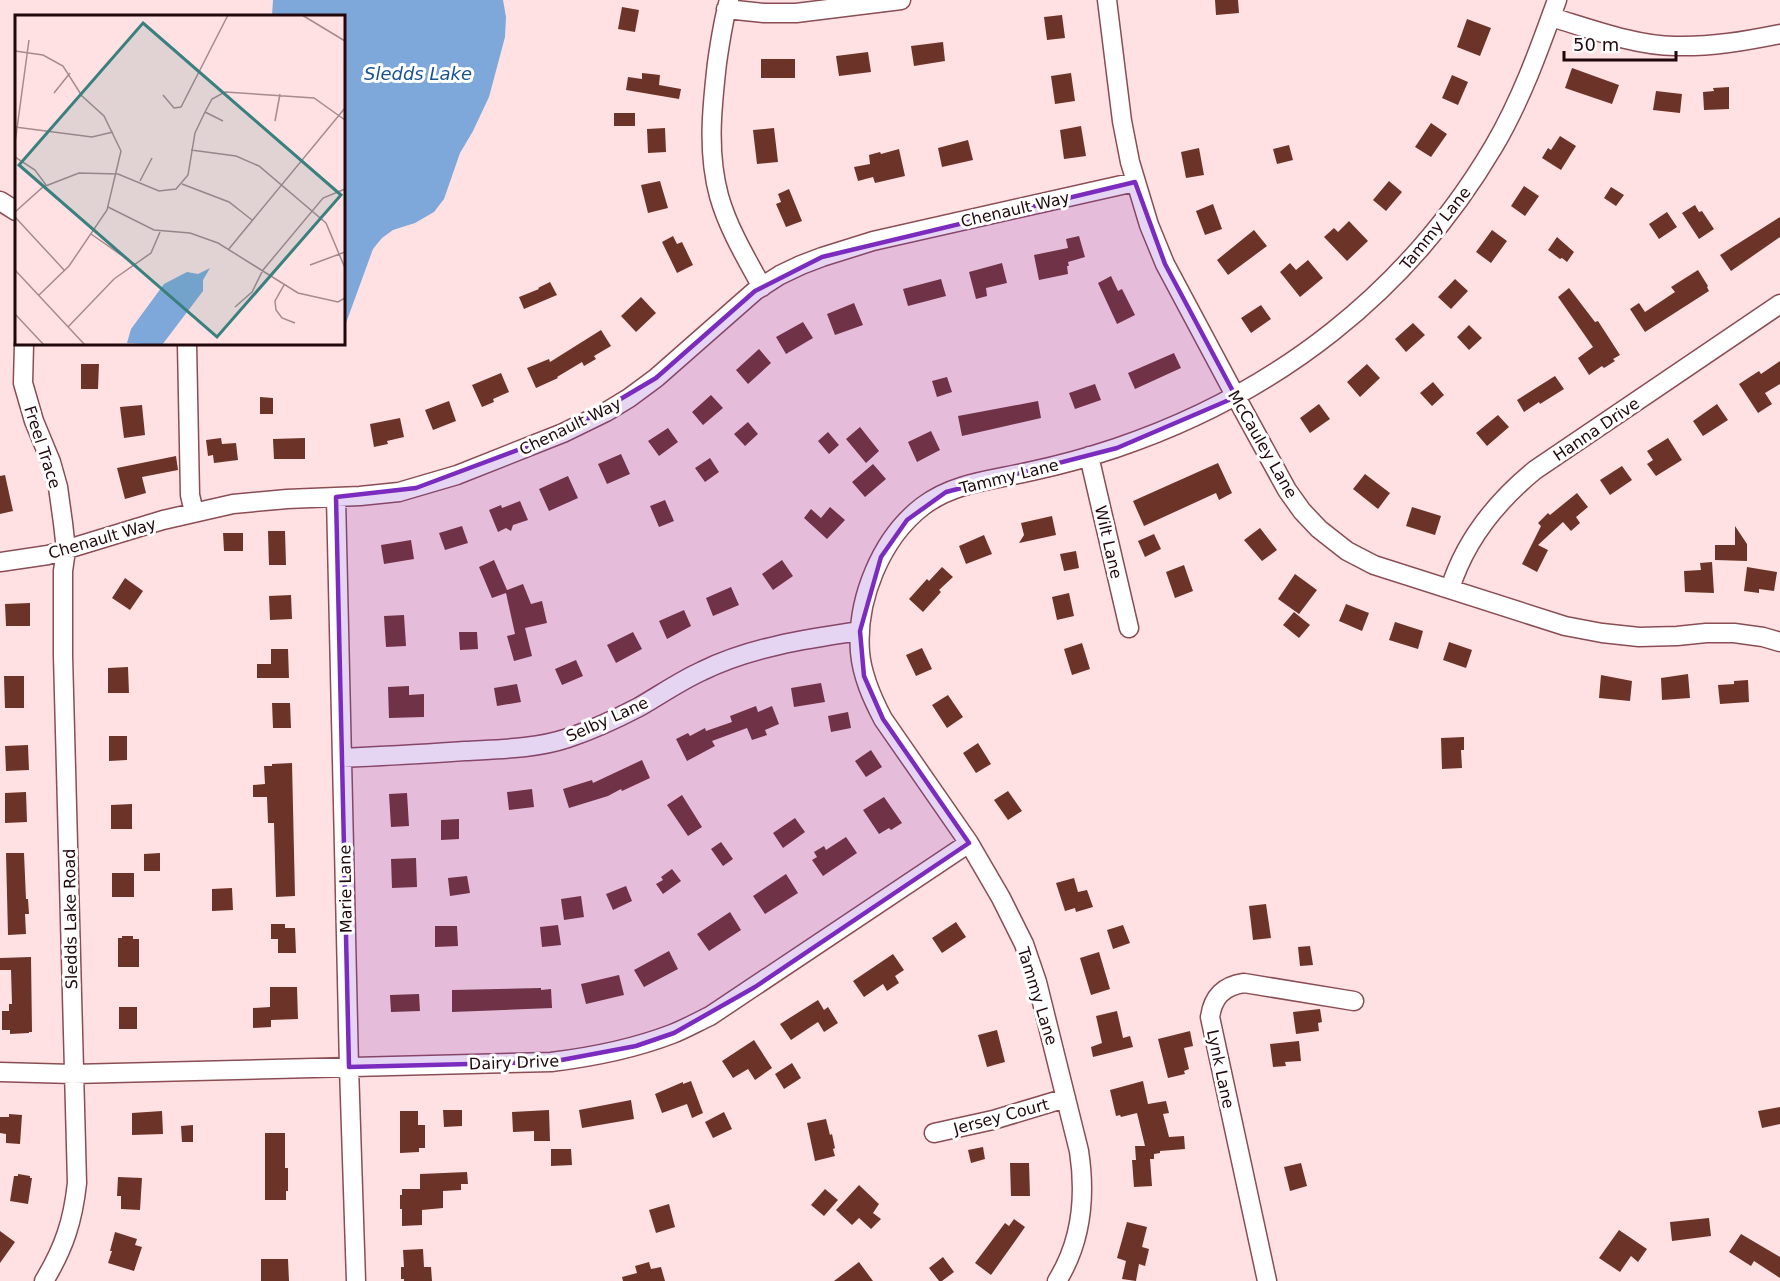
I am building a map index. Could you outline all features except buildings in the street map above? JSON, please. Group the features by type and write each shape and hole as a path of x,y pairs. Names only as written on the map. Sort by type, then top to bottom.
{"street":[{"path":"762,287 730,225 719,196 713,168 711,140 714,92 722,29 728,4 764,13 796,13 901,0"},
{"name":"McCauley Lane","path":"1107,0 1122,121 1135,182 1149,225 1165,264 1287,490 1319,529 1347,551 1374,565 1565,626 1639,637 1734,633 1780,642"},
{"path":"1554,9 1627,40 1674,46 1731,43 1780,34"},
{"name":"Tammy Lane","path":"1057,1281 1075,1244 1080,1222 1083,1198 1081,1162 1037,982 1024,944 1001,898 969,843 883,719 872,698 864,676 860,653 860,631 872,577 895,535 907,520 946,492 971,483 1032,471 1089,456 1160,432 1236,397 1340,328 1407,264 1469,186 1500,135 1532,67 1554,9"},
{"name":"Chenault Way","path":"0,562 48,555 194,512 243,503 399,492 457,475 544,441 629,398 656,378 762,287 801,265 873,242 1135,182"},
{"path":"0,201 15,210"},
{"name":"Hanna Drive","path":"1450,590 1462,558 1476,533 1493,509 1513,488 1535,470 1780,304"},
{"name":"Freel Trace","path":"24,345 23,383 58,487 66,550"},
{"path":"187,345 190,495 194,512"},
{"name":"Wilt Lane","path":"1089,456 1129,628"},
{"name":"Marie Lane","path":"336,498 356,1281"},
{"name":"Sledds Lake Road","path":"44,1281 62,1250 68,1234 77,1183 63,656 63,571 66,550"},
{"name":"Selby Lane","path":"342,758 513,749 555,742 594,729 700,671 730,658 812,638 860,631"},
{"name":"Dairy Drive","path":"0,1072 73,1074 551,1062 626,1048 674,1033 710,1016 969,843"},
{"name":"Lynk Lane","path":"1267,1281 1210,1017 1212,1006 1225,989 1244,983 1354,1001"},
{"name":"Jersey Court","path":"934,1133 993,1120 1066,1098"}],"highlighted area":[{"path":"1135,182 1165,264 1236,397 1117,448 946,492 907,520 881,557 860,631 864,676 883,719 969,843 755,987 674,1033 636,1046 551,1062 349,1067 336,497 416,488 563,433 656,378 755,291 822,257"}],"water":[{"name":"Sledds Lake","path":"273,0 503,0 506,17 505,37 489,97 460,153 444,199 434,212 415,223 393,230 373,249 346,323 345,15 272,15"}]}
